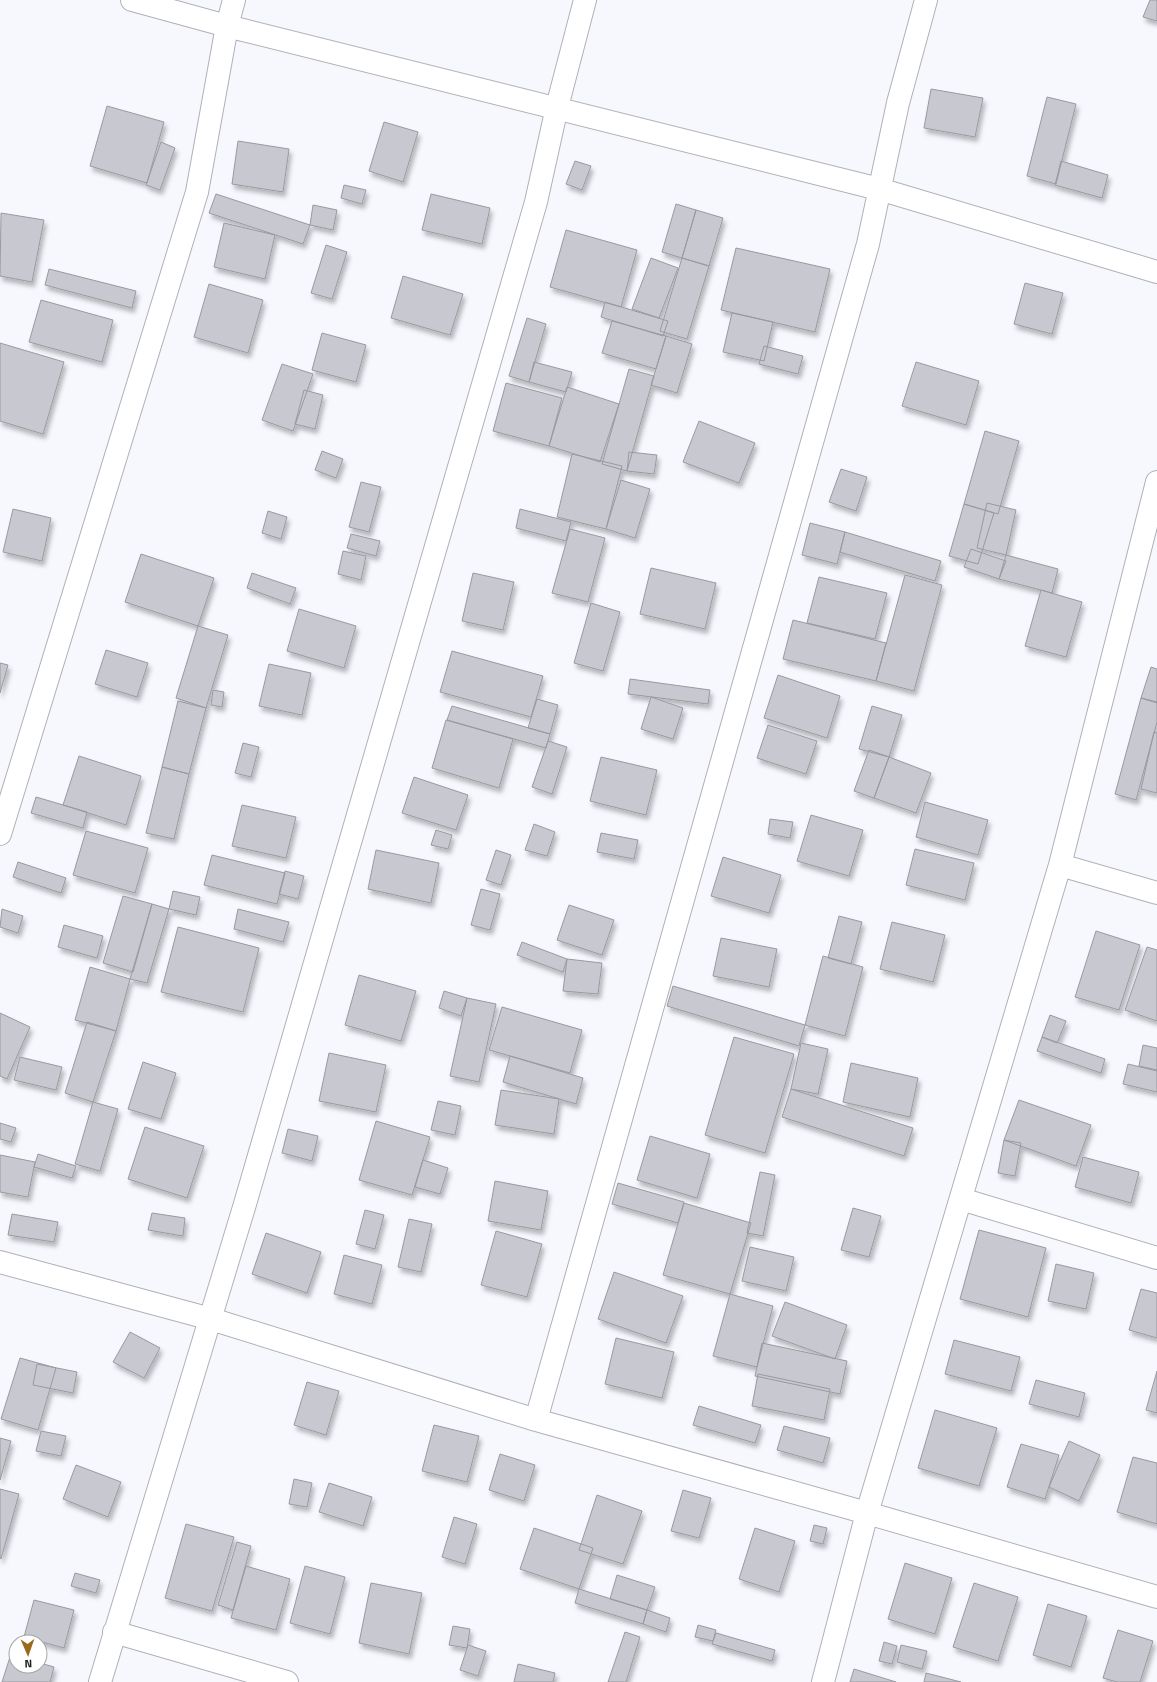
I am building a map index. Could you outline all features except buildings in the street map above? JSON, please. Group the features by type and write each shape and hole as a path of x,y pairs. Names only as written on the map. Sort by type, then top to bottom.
{"street":[{"path":"132,0 227,26 557,107 879,189 1157,272"},
{"path":"0,834 197,192 227,26 234,0"},
{"path":"100,1682 114,1632 211,1319 534,210 557,107 585,0"},
{"path":"536,1420 868,244 898,103 926,0"},
{"path":"824,1682 867,1512 1060,865 1152,524 1157,482"},
{"path":"1060,865 1157,893"},
{"path":"961,1199 1157,1258"},
{"path":"0,1262 211,1319 536,1420 867,1512 1157,1597"},
{"path":"114,1632 287,1682"}]}
